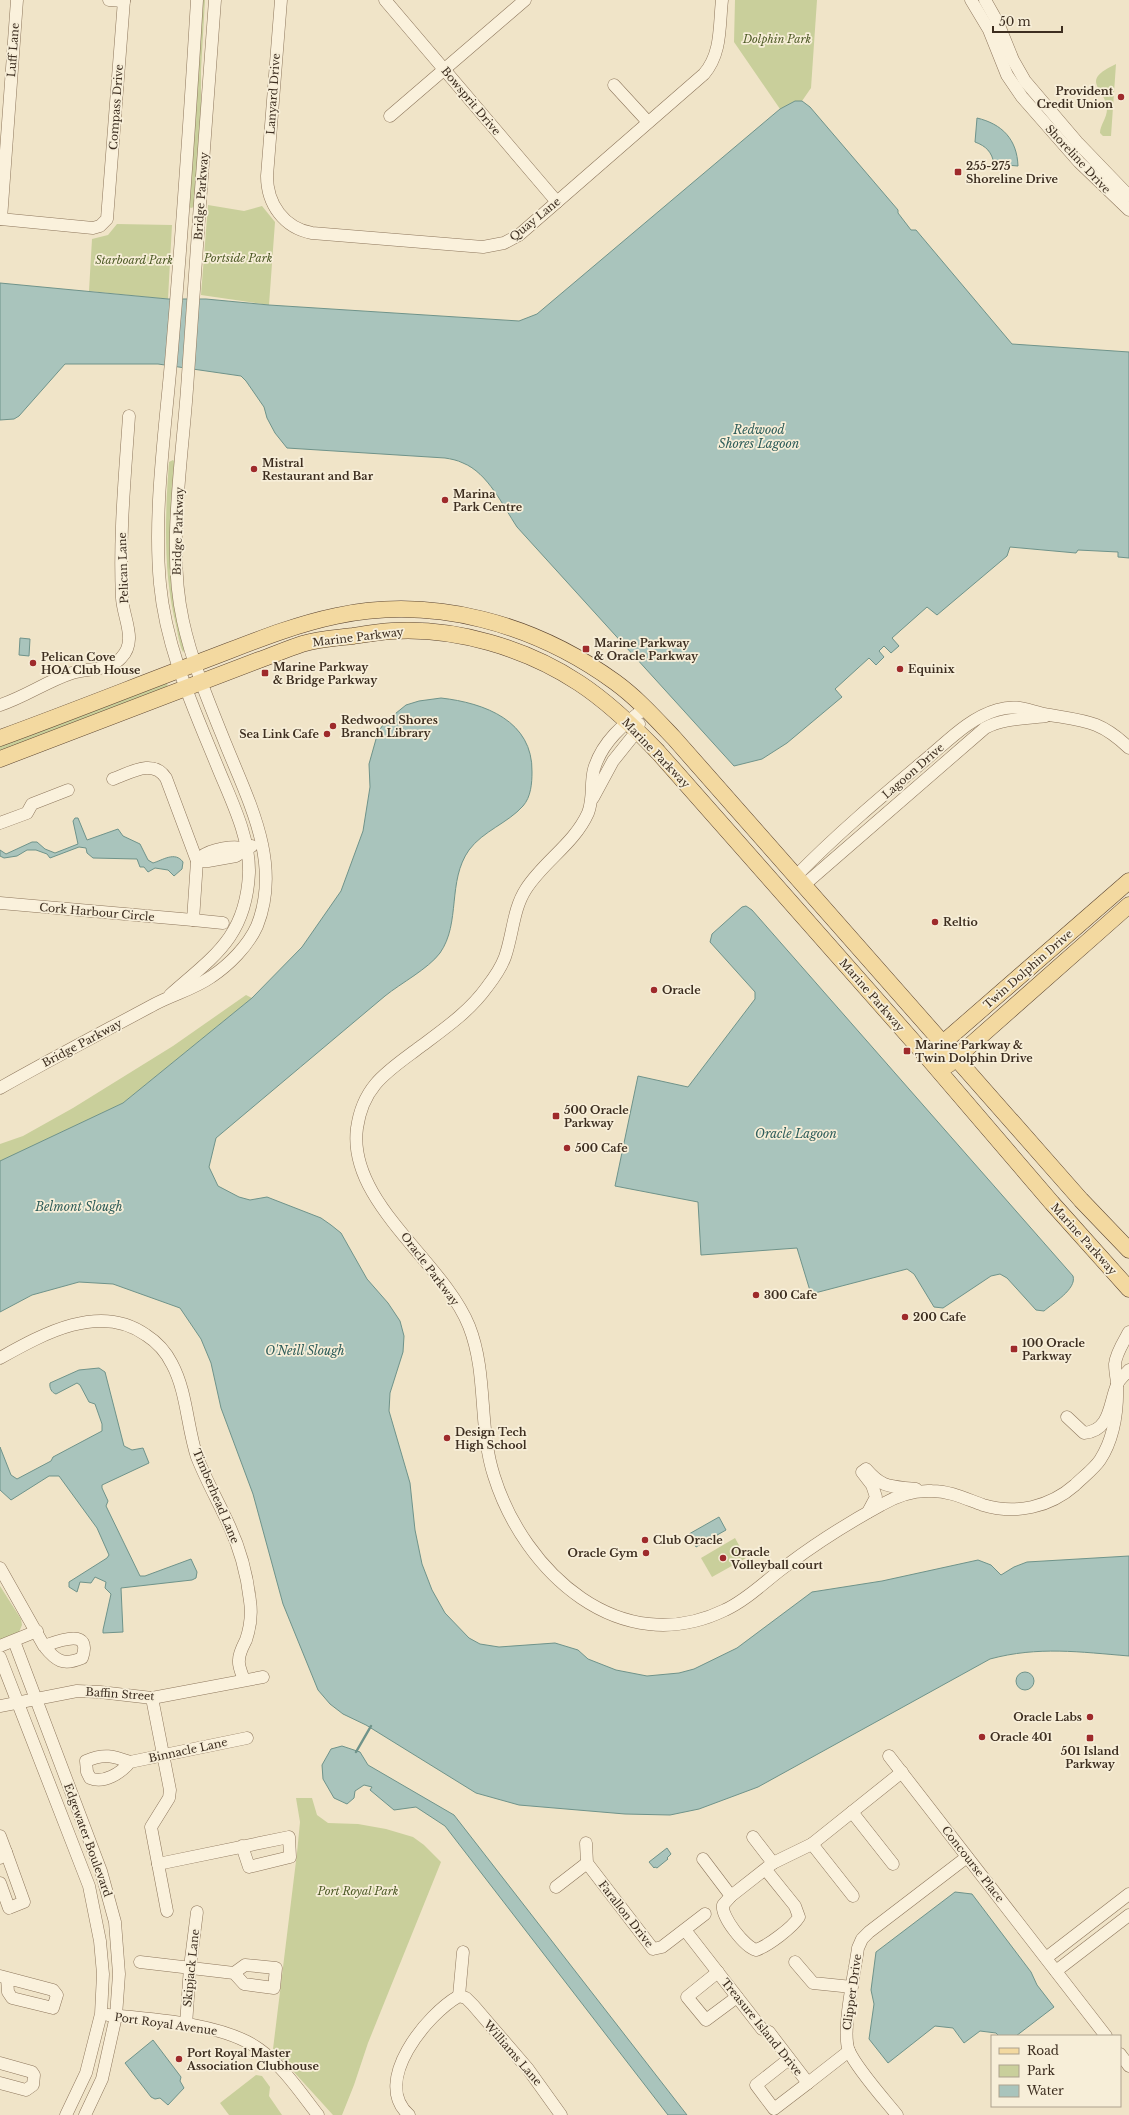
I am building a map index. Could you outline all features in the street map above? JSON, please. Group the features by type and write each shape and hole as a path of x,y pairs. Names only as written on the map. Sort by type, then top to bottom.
{"main road":[{"name":"Marine Parkway","path":"0,738 271,634 337,616 392,609 430,610 464,615 500,624 560,648 616,683 646,708 1083,1202 1129,1250"},
{"name":"Marine Parkway","path":"0,759 302,644 318,641 392,631 428,632 494,644 551,667 578,682 632,726 927,1057 939,1073 1129,1289"},
{"name":"Twin Dolphin Drive","path":"927,1057 1129,881"},
{"name":"Twin Dolphin Drive","path":"939,1073 1129,905"}],"street":[{"name":"Luff Lane","path":"0,219 17,0"},
{"path":"109,0 124,1"},
{"name":"Bridge Parkway","path":"164,1000 219,952 231,937 241,917 246,895 249,869 246,849 235,808 186,688 166,629 160,583 158,542 163,457 184,208 197,0"},
{"name":"Bridge Parkway","path":"0,1088 164,1000 195,987 211,978 222,970 248,942 256,928 265,898 266,869 262,842 256,819 196,663 183,622 177,584 176,551 181,460 215,0"},
{"name":"Lanyard Drive","path":"267,187 281,0"},
{"name":"Bowsprit Drive","path":"385,0 557,202"},
{"path":"390,116 525,0"},
{"name":"Quay Lane","path":"267,187 271,200 278,213 292,226 303,232 483,247 504,243 515,238 700,78 710,67 717,51 722,0"},
{"name":"Shoreline Drive","path":"971,0 989,30 1007,75 1022,97 1079,162 1129,210"},
{"name":"Shoreline Drive","path":"985,0 998,23 1013,60 1025,81 1076,142 1129,196"},
{"name":"Compass Drive","path":"0,219 93,228 104,223 108,214 124,1"},
{"path":"614,85 648,122"},
{"name":"Pelican Lane","path":"0,704 13,701 72,673 113,664 121,659 126,651 129,635 122,599 120,538 129,416"},
{"name":"Oracle Parkway","path":"646,708 632,726 601,753 593,771 592,800 588,812 568,844 539,872 525,890 516,908 504,959 485,990 461,1016 388,1070 371,1090 361,1107 357,1134 357,1152 364,1176 376,1199 458,1303 470,1328 479,1361 484,1436 488,1457 500,1492 515,1524 551,1574 578,1596 603,1611 642,1623 675,1624 712,1616 742,1600 791,1562 868,1512 893,1499 907,1494 930,1490 954,1494 990,1507 1002,1509 1020,1509 1036,1506 1053,1500 1068,1491 1100,1462 1115,1425 1117,1383 1115,1360 1129,1332"},
{"name":"Lagoon Drive","path":"800,881 985,728 995,723 1049,715 1074,718 1097,724 1115,734 1129,748"},
{"path":"113,780 146,768 154,768 163,773 175,799 197,861 193,920"},
{"path":"0,823 24,814 30,809 32,804 68,790"},
{"path":"197,861 208,861 236,856 246,849 262,842"},
{"name":"Cork Harbour Circle","path":"0,904 223,922"},
{"name":"Timberhead Lane","path":"0,1358 58,1330 86,1321 105,1319 133,1326 156,1341 168,1356 181,1388 190,1435 198,1458 238,1547 248,1582 251,1612 248,1633 239,1661 244,1680"},
{"path":"1067,1417 1084,1433 1096,1429 1103,1424 1108,1415 1117,1383 1129,1370"},
{"path":"868,1512 876,1497 872,1485 862,1472 866,1469 879,1483 884,1485 930,1490"},
{"path":"0,1568 37,1631 44,1646"},
{"path":"0,1646 37,1631"},
{"name":"Edgewater Boulevard","path":"14,1641 108,1892 118,1946 119,1974 116,2016 102,2079 84,2115"},
{"name":"Edgewater Boulevard","path":"0,1657 93,1900 101,1948 102,1974 100,2014 86,2074 66,2115"},
{"name":"Baffin Street","path":"0,1706 77,1691 152,1698 263,1677"},
{"path":"152,1698 164,1755 169,1798 151,1827 167,1911"},
{"name":"Binnacle Lane","path":"130,1762 246,1738"},
{"name":"Concourse Place","path":"889,1756 1105,2035"},
{"path":"753,1837 770,1866 795,1906 799,1917 792,1925 761,1949 756,1950 749,1947 725,1917 723,1905 770,1866 812,1844 902,1772"},
{"path":"852,1812 893,1864"},
{"path":"0,1836 3,1855 24,1902 9,1908 0,1883"},
{"path":"556,1887 586,1863 586,1843"},
{"path":"812,1844 853,1896"},
{"path":"158,1864 242,1846"},
{"name":"Clipper Drive","path":"849,2051 847,2036 852,1987 858,1948 862,1939 869,1932 967,1857"},
{"path":"703,1859 732,1896"},
{"name":"Farallon Drive","path":"586,1863 651,1948 657,1950 705,1914"},
{"path":"1046,1958 1129,1894"},
{"name":"Skipjack Lane","path":"186,2025 190,1967 197,1912"},
{"path":"1056,1971 1129,1915"},
{"name":"Treasure Island Drive","path":"685,1930 737,1997 808,2083 849,2051"},
{"path":"409,2115 397,2100 398,2079 402,2065 417,2035 429,2020 451,2000 459,1996 463,1952"},
{"path":"140,1962 234,1973"},
{"path":"795,1962 813,1983 852,1987"},
{"path":"718,1972 687,1997 706,2020 737,1997"},
{"name":"Williams Lane","path":"459,1996 466,1998 473,2005 528,2069 561,2115"},
{"name":"Port Royal Avenue","path":"100,2014 186,2025 225,2032 242,2038 259,2048 283,2070 313,2113"},
{"path":"849,2051 897,2115"},
{"path":"1121,2055 1129,2066"},
{"path":"789,2059 756,2085 774,2109 808,2083"},
{"path":"0,2063 32,2072 34,2079 33,2085 26,2090 0,2083"}],"green space":[{"path":"203,0 205,0 201,70 201,113 194,207 191,208 188,206"},
{"name":"Dolphin Park","path":"735,0 817,0 811,88 802,101 795,101 780,109 734,42"},
{"path":"1116,64 1111,136 1103,136 1100,133 1100,130 1106,115 1106,101 1097,85 1096,80 1105,70"},
{"name":"Portside Park","path":"208,205 244,211 262,206 275,222 269,305 201,295"},
{"name":"Starboard Park","path":"117,224 172,225 168,299 89,291 92,239 108,235"},
{"path":"173,460 175,462 171,580 185,650 183,652 172,605 167,565 166,523 169,462"},
{"path":"167,683 168,687 0,753 0,745"},
{"path":"246,995 252,998 123,1103 0,1162 0,1144 23,1136 73,1108 173,1046"},
{"name":"Oracle Volleyball court","path":"735,1538 746,1558 712,1577 701,1558"},
{"path":"0,1586 21,1619 22,1625 19,1632 0,1640"},
{"name":"Port Royal Park","path":"296,1798 312,1798 317,1815 328,1823 358,1824 386,1829 413,1837 424,1845 441,1862 368,2043 342,2115 333,2115 273,2049 300,1822"},
{"path":"256,2075 262,2076 270,2087 269,2096 282,2115 229,2115 220,2103"}],"water":[{"name":"Redwood Shores Lagoon","path":"795,101 802,101 810,107 898,210 898,213 911,230 916,230 1012,344 1129,352 1129,558 1118,557 1118,552 1078,550 1076,553 1010,547 1007,556 937,615 927,607 892,638 899,646 891,653 884,646 879,651 884,657 876,665 869,658 835,689 842,697 787,743 762,759 734,766 517,527 494,491 480,474 461,462 445,458 287,448 275,433 267,418 264,407 241,376 158,364 65,364 19,416 14,419 0,420 0,283 168,299 206,299 269,305 519,321 537,314 780,109"},
{"path":"977,118 994,124 1006,134 1015,148 1018,166 994,164 992,156 988,150 975,142"},
{"path":"20,638 30,639 29,656 19,655"},
{"name":"O'Neill Slough","path":"441,698 474,704 489,710 515,727 524,740 530,754 532,781 528,798 517,812 475,843 462,862 458,875 450,929 440,953 435,959 429,965 385,996 216,1138 209,1167 218,1186 239,1197 250,1200 267,1197 321,1218 341,1233 367,1279 388,1303 400,1321 404,1336 403,1352 390,1393 389,1411 410,1483 415,1530 422,1564 432,1590 445,1613 469,1638 480,1644 499,1647 555,1643 578,1650 588,1659 616,1670 647,1676 679,1673 694,1669 737,1648 812,1592 882,1581 978,1560 991,1565 1001,1575 1014,1567 1027,1562 1129,1556 1129,1656 1042,1651 1025,1652 990,1659 758,1787 699,1809 670,1815 625,1814 519,1805 476,1793 366,1725 343,1714 330,1704 318,1690 283,1604 253,1494 221,1408 211,1363 201,1339 180,1308 113,1284 79,1282 32,1295 0,1312 0,1161 123,1103 252,998 302,947 341,891 363,831 370,787 369,764 378,732 385,722 406,705 419,701"},
{"path":"75,818 78,818 87,840 118,829 123,836 140,844 148,860 153,863 169,857 176,857 183,862 182,869 174,876 168,870 155,868 148,872 144,867 140,867 137,859 93,858 87,853 86,848 79,847 50,858 47,854 36,850 27,850 17,856 4,858 0,856 0,850 6,854 32,842 37,842 45,849 55,853 78,844 73,821"},
{"name":"Oracle Lagoon","path":"746,906 752,910 1073,1276 1073,1281 1068,1291 1044,1311 1036,1310 1007,1278 1000,1274 991,1276 943,1308 934,1307 914,1274 907,1269 811,1294 797,1248 701,1255 698,1202 615,1186 638,1076 688,1087 755,999 755,992 710,942 712,934 742,907"},
{"path":"99,1368 105,1372 124,1446 132,1450 143,1448 149,1463 102,1485 108,1501 106,1506 140,1576 145,1576 191,1559 197,1572 196,1578 192,1580 121,1588 123,1632 103,1633 111,1594 105,1588 106,1582 95,1577 91,1583 80,1582 77,1592 69,1587 69,1582 107,1558 109,1555 97,1528 59,1476 49,1476 11,1500 0,1490 0,1447 11,1475 17,1479 51,1461 53,1457 102,1431 102,1424 95,1404 89,1402 80,1385 77,1383 56,1394 53,1393 50,1387 50,1383 79,1370"},
{"path":"719,1517 726,1530 696,1547 689,1534"},
{"path":"1025,1672 1031,1675 1034,1681 1031,1687 1025,1690 1019,1687 1016,1681 1019,1675"},
{"path":"342,1746 360,1752 368,1765 454,1815 687,2115 668,2115 445,1826 416,1807 394,1810 370,1790 372,1787 364,1785 355,1791 354,1798 347,1804 334,1798 323,1779 322,1765 331,1749"},
{"path":"667,1848 671,1854 667,1858 668,1859 657,1868 654,1868 649,1862"},
{"path":"955,1892 972,1894 1031,1972 1037,1985 1054,2007 1017,2035 998,2035 996,2033 980,2031 964,2043 953,2028 935,2026 888,2063 869,2039 874,2004 871,1990 876,1952"},
{"path":"153,2040 181,2077 180,2081 184,2088 168,2105 160,2098 155,2099 151,2097 125,2063"}],"waterway":[{"path":"356,1752 371,1726"}],"place":[{"name":"Provident Credit Union","path":"1121,97"},
{"name":"255-275 Shoreline Drive","path":"958,172"},
{"name":"Mistral Restaurant and Bar","path":"254,469"},
{"name":"Marina Park Centre","path":"445,500"},
{"name":"Marine Parkway & Oracle Parkway","path":"586,649"},
{"name":"Pelican Cove HOA Club House","path":"33,663"},
{"name":"Equinix","path":"900,669"},
{"name":"Marine Parkway & Bridge Parkway","path":"265,673"},
{"name":"Redwood Shores Branch Library","path":"333,726"},
{"name":"Sea Link Cafe","path":"327,734"},
{"name":"Reltio","path":"935,922"},
{"name":"Oracle","path":"654,990"},
{"name":"Marine Parkway & Twin Dolphin Drive","path":"907,1051"},
{"name":"500 Oracle Parkway","path":"556,1116"},
{"name":"500 Cafe","path":"567,1148"},
{"name":"300 Cafe","path":"756,1295"},
{"name":"200 Cafe","path":"905,1317"},
{"name":"100 Oracle Parkway","path":"1014,1349"},
{"name":"Design Tech High School","path":"447,1438"},
{"name":"Club Oracle","path":"645,1540"},
{"name":"Oracle Gym","path":"646,1553"},
{"name":"Oracle Volleyball court","path":"723,1558"},
{"name":"Oracle Labs","path":"1090,1717"},
{"name":"Oracle 401","path":"982,1737"},
{"name":"501 Island Parkway","path":"1090,1738"},
{"name":"Port Royal Master Association Clubhouse","path":"179,2059"}],"water label":[{"name":"Belmont Slough","path":"79,1207"}]}
